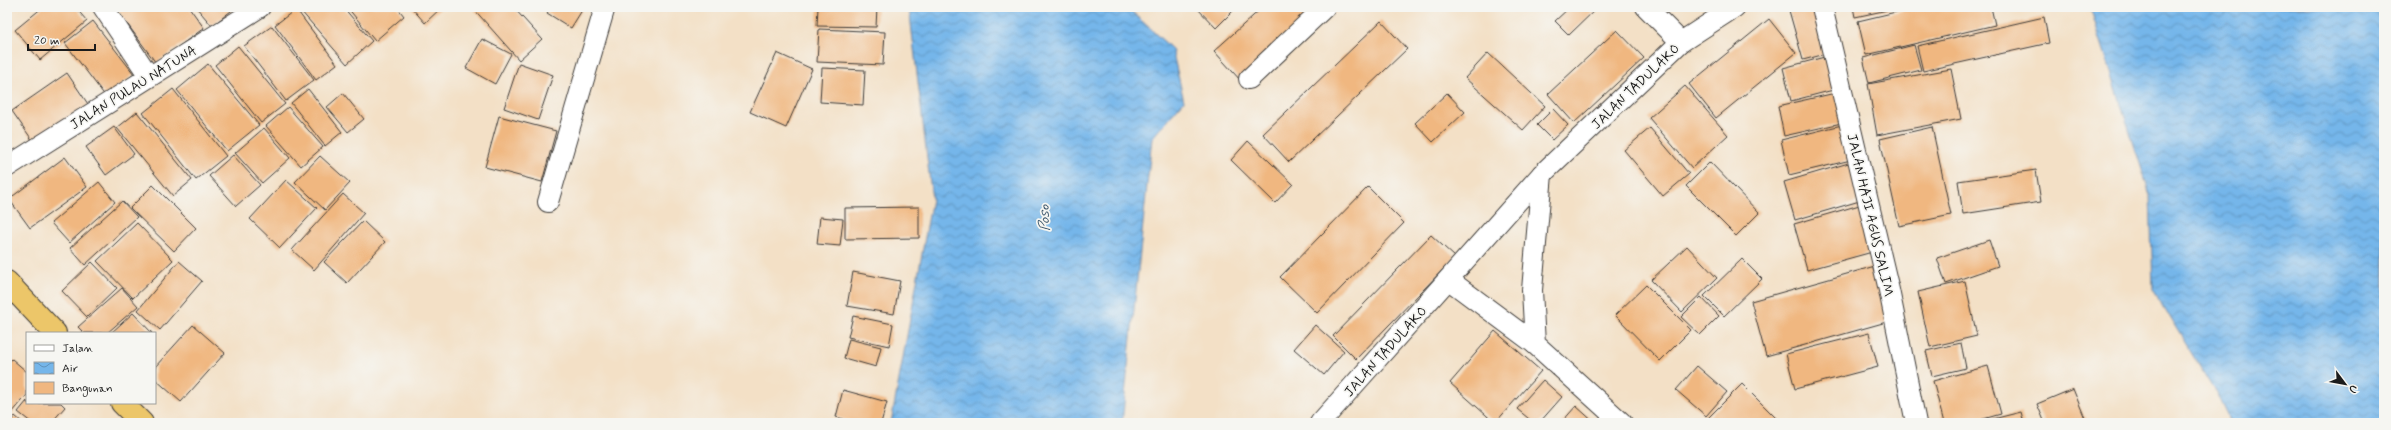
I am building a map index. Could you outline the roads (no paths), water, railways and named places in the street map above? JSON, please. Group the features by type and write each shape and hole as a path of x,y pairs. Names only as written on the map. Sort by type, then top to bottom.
{"highway":[{"path":"7,282 55,332"},
{"path":"123,404 142,423"}],"street":[{"path":"103,7 149,76"},
{"name":"JALAN PULAU NATUNA","path":"7,167 260,7"},
{"path":"548,202 605,7"},
{"path":"1249,79 1325,7"},
{"path":"1646,7 1681,42"},
{"name":"JALAN TADULAKO","path":"1320,423 1542,174 1681,42 1735,7"},
{"name":"JALAN HAJI AGUS SALIM","path":"1822,7 1889,290 1916,423"},
{"path":"1535,344 1532,290 1542,174"},
{"path":"1449,280 1535,344 1622,423"}],"water":[{"name":"Poso","path":"909,7 1127,7 1172,49 1184,101 1152,138 1122,423 891,423 932,199"},
{"path":"2090,7 2384,7 2384,423 2231,423 2220,400 2153,290 2150,195"}]}
